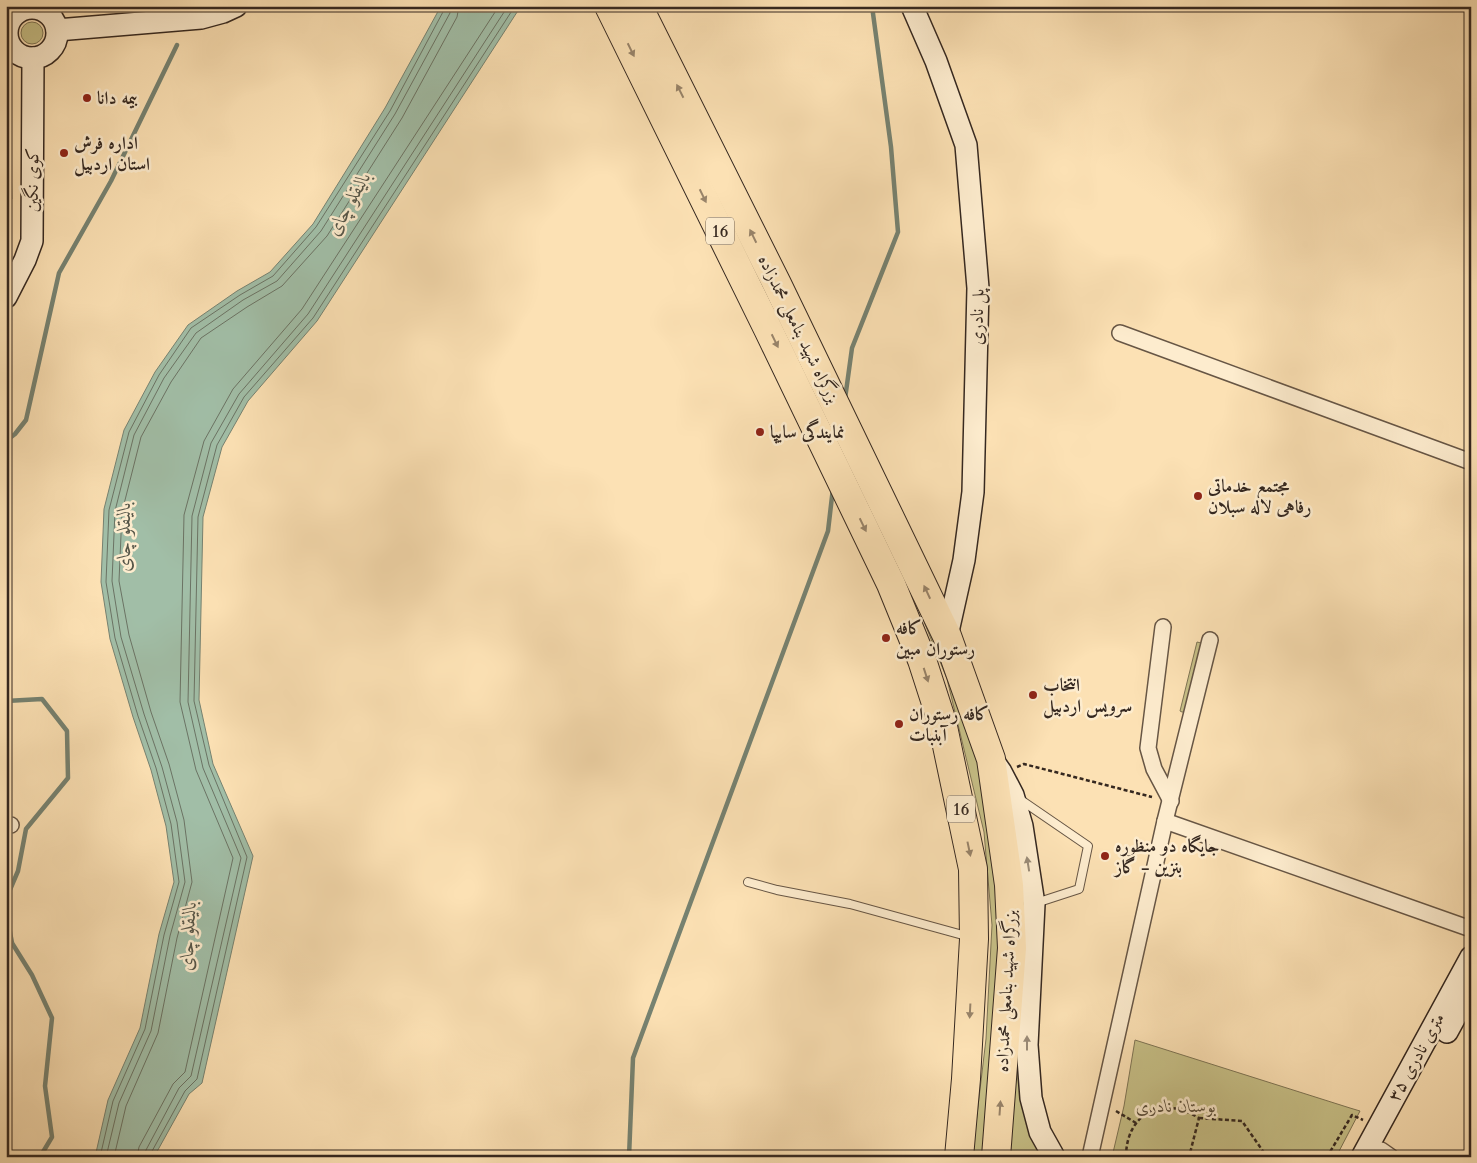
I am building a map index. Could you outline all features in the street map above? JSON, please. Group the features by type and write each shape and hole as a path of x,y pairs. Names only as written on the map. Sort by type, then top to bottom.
{"highway":[{"name":"بزرگراه شهید بنامعلی محمدزاده","path":"609,6 892,584 922,660 942,722 973,869 974,939 966,1079 959,1157"},
{"name":"بزرگراه شهید بنامعلی محمدزاده","path":"638,6 849,431 948,636 996,765 1009,885 1012,948 996,1157"}],"street":[{"path":"58,30 183,13 201,18 236,6"},
{"name":"پل نادری","path":"912,6 936,61 966,145 978,288 973,492 964,560 948,636"},
{"path":"45,11 54,20 58,30 56,41 51,51 46,54 18,53 10,46 7,36 8,25 21,12 45,11"},
{"name":"کوی نگین","path":"7,294 28,254 32,241 18,53"},
{"path":"1120,333 1471,462"},
{"path":"1163,627 1148,748 1154,769 1170,801"},
{"path":"1090,1157 1165,821 1210,640"},
{"path":"996,765 1013,795 1022,826 1034,904 1027,1054 1031,1098 1040,1132 1054,1157"},
{"path":"1165,821 1471,929"},
{"name":"۳۵ متری نادری","path":"1378,1155 1378,1127 1471,956"},
{"name":"۳۵ متری نادری","path":"1378,1155 1471,988"}],"lane":[{"path":"1013,795 1088,846 1079,889 1034,904"},
{"path":"748,882 850,904 974,939"}],"path":[{"path":"996,765 1024,764 1170,801"},
{"path":"1102,1103 1136,1123"},
{"path":"1126,1157 1127,1142 1133,1126 1142,1116 1158,1109 1170,1107 1180,1108 1199,1118 1242,1121 1267,1157"},
{"path":"1327,1157 1352,1115 1378,1127"},
{"path":"1189,1157 1199,1118"}],"green space":[{"path":"624,6 630,6 880,505 973,737 999,870 1002,955 985,1157 972,1157 986,1039 992,925 984,832 947,679 909,584"},
{"path":"32,22 40,25 43,33 40,41 32,44 24,41 21,33 24,25"},
{"path":"6,165 11,165 12,199 6,199"},
{"path":"1197,642 1201,643 1184,712 1182,712 1180,711"},
{"path":"1021,990 1024,1114 1042,1157 1008,1157"},
{"name":"بوستان نادری","path":"1135,1040 1360,1111 1336,1157 1112,1157 1124,1106"}],"water":[{"name":"بالیقلو چای","path":"441,6 521,6 317,321 248,401 222,447 203,517 199,700 213,764 253,856 202,1083 189,1094 154,1157 95,1157 108,1100 140,1028 159,934 174,882 166,826 151,770 110,639 101,582 104,509 124,430 155,372 188,325 237,291 270,272 313,224 385,108"}],"waterway":[{"path":"845,399 852,348 898,232 891,147 872,6"},
{"path":"6,441 15,434 26,420 59,273 111,181 177,45"},
{"path":"629,1157 633,1058 828,531 833,488"},
{"path":"6,701 42,699 67,731 68,778 26,829 18,871 6,899"},
{"path":"6,911 12,943 32,975 52,1018 45,1086 52,1137 40,1157"}],"place":[{"name":"بیمه دانا","path":"87,98"},
{"name":"اداره فرش استان اردبیل","path":"64,153"},
{"name":"نمایندگی سایپا","path":"760,432"},
{"name":"مجتمع خدماتی رفاهی لاله سبلان","path":"1198,496"},
{"name":"کافه رستوران مبین","path":"886,638"},
{"name":"انتخاب سرویس اردبیل","path":"1033,695"},
{"name":"کافه رستوران آبنبات","path":"899,724"},
{"name":"جایگاه دو منظوره بنزین - گاز","path":"1105,856"}]}
